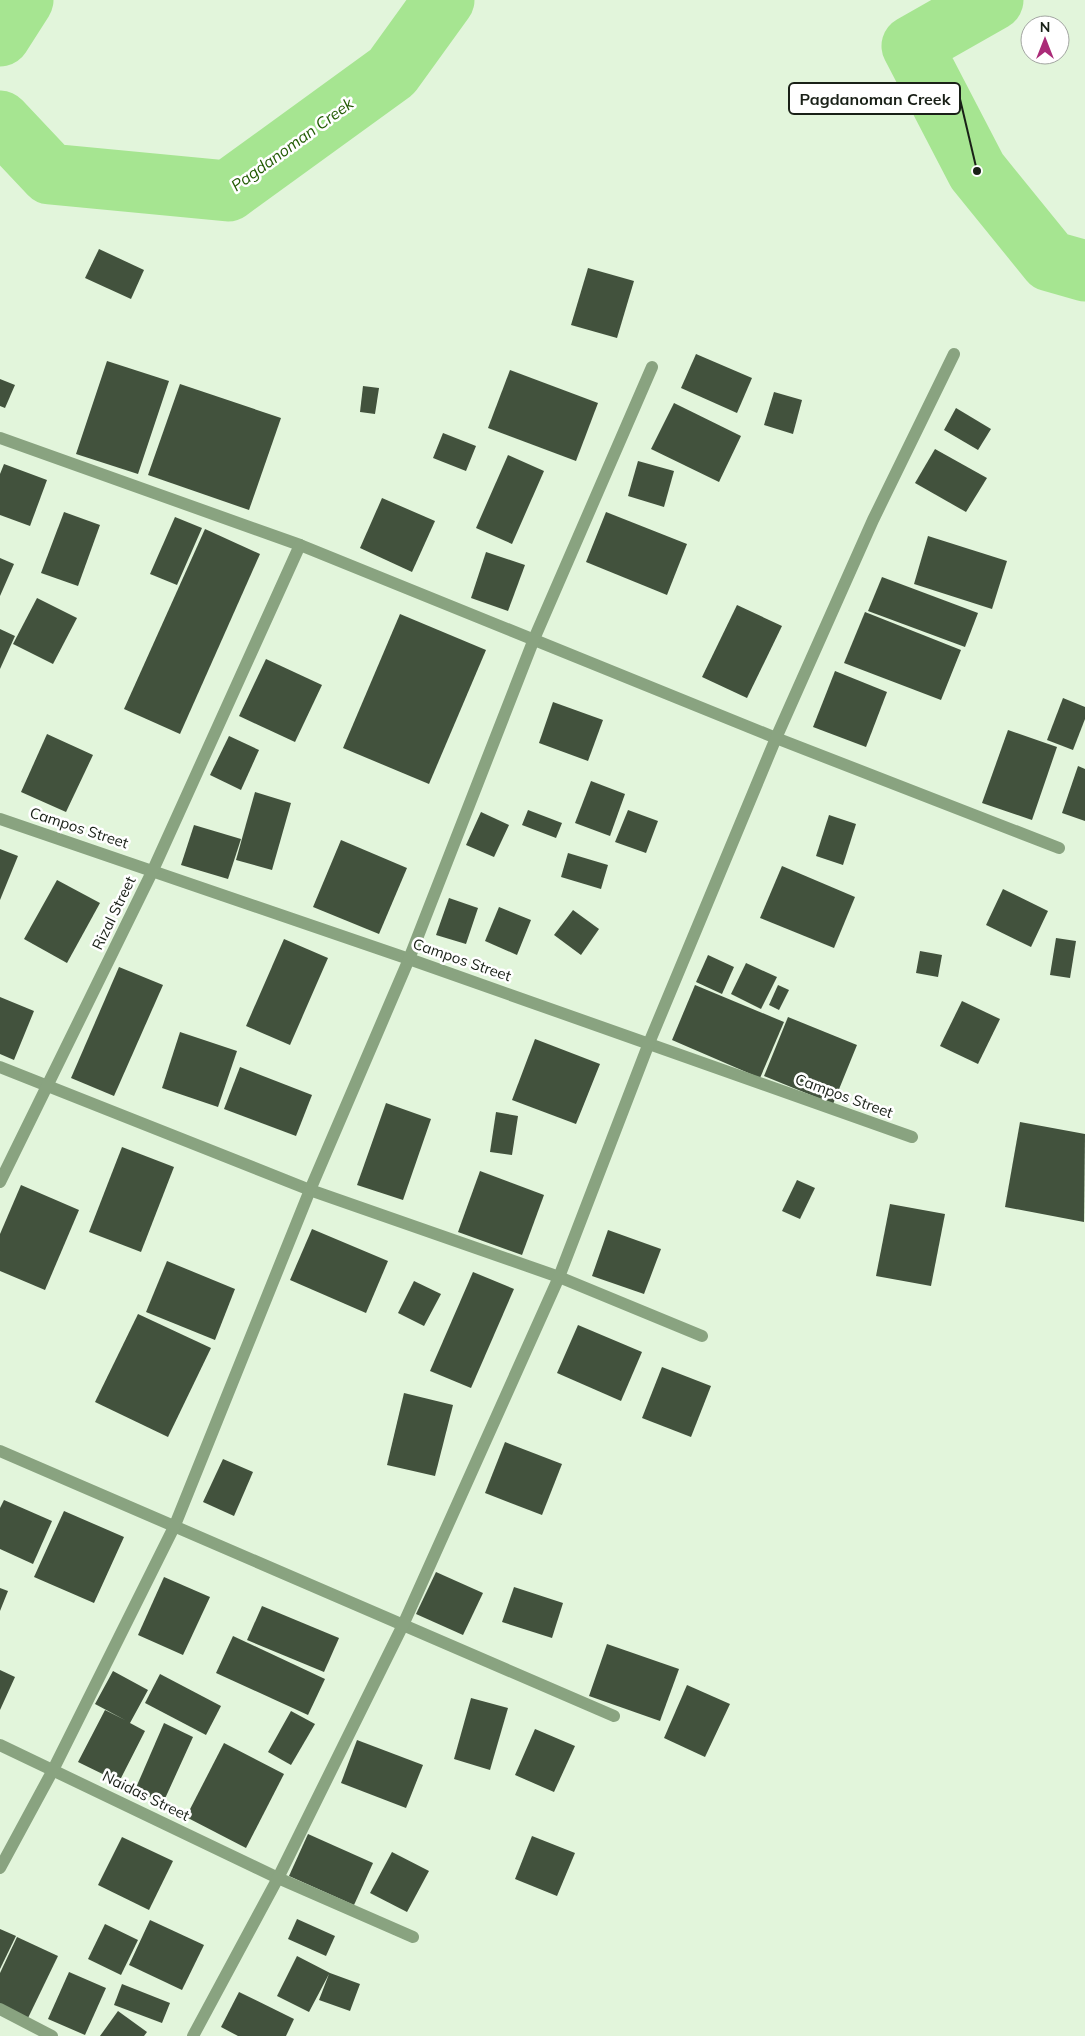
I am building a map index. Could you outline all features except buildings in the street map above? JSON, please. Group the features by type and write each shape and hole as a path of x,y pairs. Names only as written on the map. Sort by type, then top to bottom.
{"street":[{"path":"193,2036 278,1878 403,1625 559,1277 649,1043 776,738 873,520 954,354"},
{"path":"0,1868 53,1770 175,1525 310,1190 408,959 534,639 652,367"},
{"path":"0,438 300,545 776,738 1059,848"},
{"name":"Rizal Street","path":"0,1182 153,870 300,545"},
{"name":"Campos Street","path":"0,819 153,870 912,1137"},
{"path":"0,1067 310,1190 559,1277 702,1336"},
{"path":"0,1451 614,1716"},
{"name":"Naidas Street","path":"0,1745 278,1878 414,1937"},
{"path":"0,2009 52,2036"}],"waterway":[{"name":"Pagdanoman Creek","path":"0,36 23,0"},
{"name":"Pagdanoman Creek","path":"0,121 50,174 228,191 392,72 444,0"},
{"name":"Pagdanoman Creek","path":"993,0 912,46 977,171 1050,261 1085,271"}],"place":[{"name":"Pagdanoman Creek","path":"977,171"}]}
